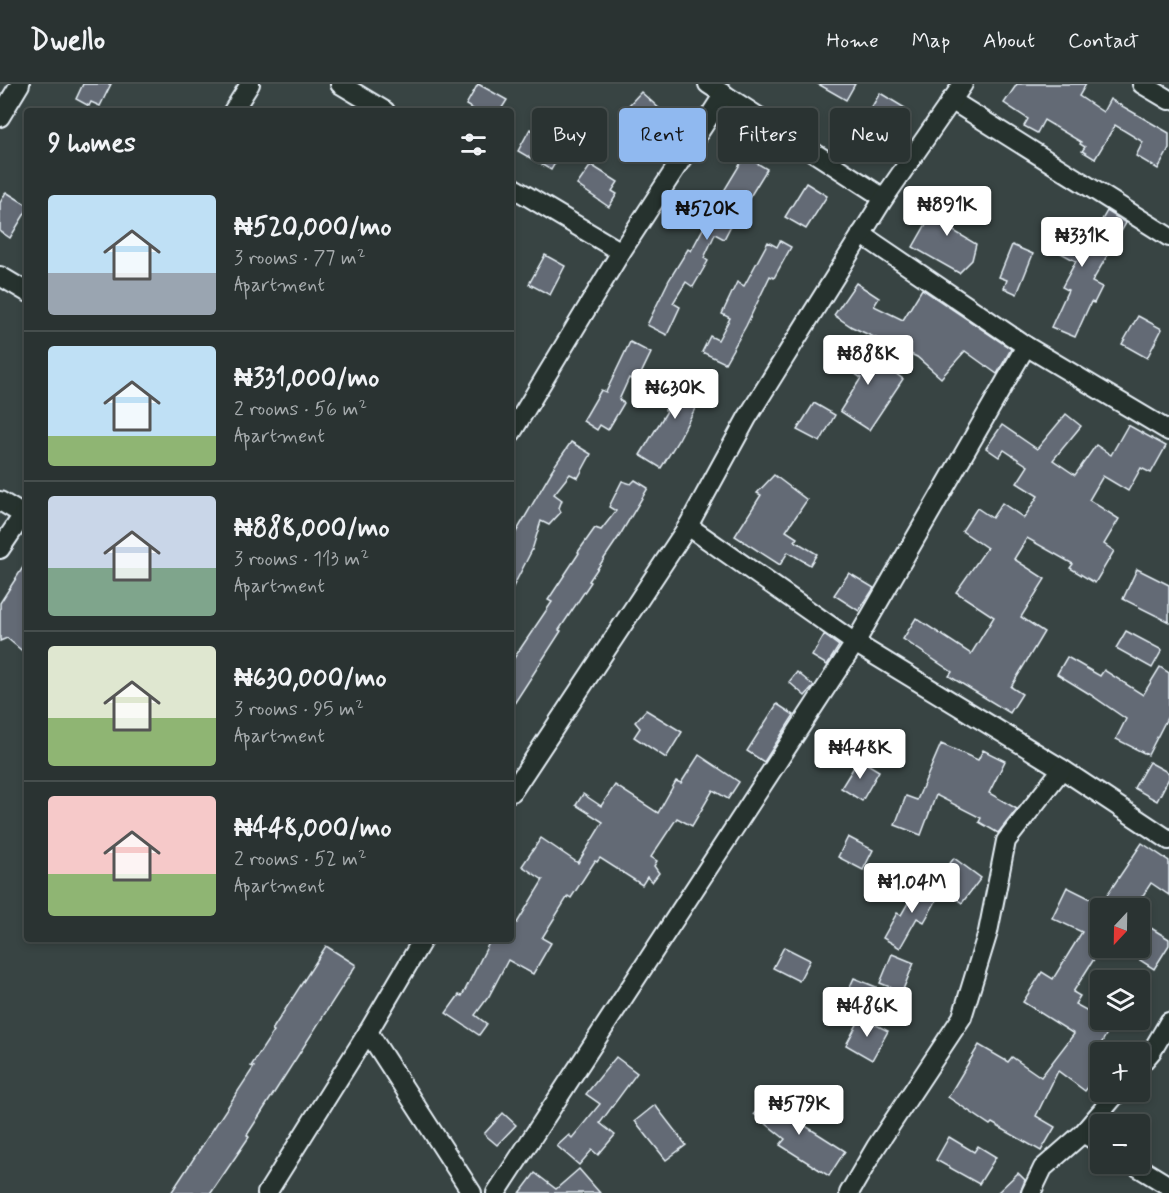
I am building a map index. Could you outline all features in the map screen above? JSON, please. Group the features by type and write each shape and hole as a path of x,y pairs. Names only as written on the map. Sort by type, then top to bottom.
{"street":[{"path":"0,117 20,84"},
{"path":"235,108 250,84"},
{"path":"340,84 380,108"},
{"path":"708,84 884,198"},
{"path":"514,789 688,525 747,418 861,234 963,84"},
{"path":"1142,84 1169,100"},
{"path":"514,429 621,252 724,94"},
{"path":"951,100 1169,237"},
{"path":"514,188 621,252"},
{"path":"861,234 1026,346 1169,431"},
{"path":"0,276 24,290"},
{"path":"496,1193 855,643 1026,346"},
{"path":"0,501 24,515"},
{"path":"0,549 24,517"},
{"path":"688,525 855,643 1062,770 1169,840"},
{"path":"849,1193 876,1147 962,1017 988,932 1006,842 1062,770"},
{"path":"267,1193 421,942"},
{"path":"1150,1053 1169,1022"},
{"path":"368,1032 472,1193"},
{"path":"1031,1193 1043,1168 1083,1133 1109,1102"},
{"path":"1083,1133 1090,1137"},
{"path":"1150,1174 1169,1186"}],"building":[{"path":"83,84 111,84 100,106 91,102 89,106 76,99"},
{"path":"478,84 507,100 502,108 471,108 466,105"},
{"path":"818,84 855,84 846,100"},
{"path":"1017,84 1086,84 1079,96 1103,112 1110,99 1169,133 1169,149 1158,169 1136,156 1143,142 1115,125 1095,159 1082,151 1085,147 1080,144 1081,142 1044,120 1037,133 1024,126 1028,119 1004,103"},
{"path":"641,92 659,108 632,108 629,105"},
{"path":"880,93 905,108 871,108"},
{"path":"530,129 532,130 532,159 518,151"},
{"path":"537,162 556,162 551,170"},
{"path":"741,162 755,162 767,169 748,200 745,198 724,239 715,234 704,258 708,261 693,287 686,282 673,303 680,307 667,335 647,325 669,280 688,249 691,251"},
{"path":"591,165 618,182 612,191 617,194 609,207 577,185"},
{"path":"806,183 827,196 806,229 785,217"},
{"path":"6,192 24,203 24,215 10,238 0,231 0,203"},
{"path":"949,192 967,201 952,230 976,244 972,260 959,273 913,247 930,217 934,220"},
{"path":"1107,211 1126,223 1092,282 1102,287 1094,303 1091,302 1075,337 1051,327 1068,290 1062,287 1076,261 1042,243 1052,222 1090,241"},
{"path":"780,241 791,247 774,278 770,276 725,363 702,352 710,336 718,340 730,318 722,314 737,282 744,286 768,242 777,247"},
{"path":"1012,245 1033,254 1017,294 1004,288 1007,280 999,277"},
{"path":"545,255 565,266 550,295 529,284"},
{"path":"856,283 879,298 874,306 903,320 922,289 1011,349 997,374 965,351 941,378 917,357 852,327 834,315"},
{"path":"1138,316 1162,329 1147,358 1122,344"},
{"path":"851,341 903,379 869,430 840,411 861,378 837,361"},
{"path":"630,342 651,353 637,382 629,378 619,400 624,403 608,430 600,425 597,430 583,421 601,390 606,392"},
{"path":"696,373 710,380 661,468 640,455 667,411 665,410 680,382 688,386"},
{"path":"814,403 835,415 820,442 797,430"},
{"path":"1066,414 1081,426 1053,460 1075,475 1096,445 1111,455 1128,425 1166,446 1151,473 1141,468 1128,491 1103,476 1089,500 1119,519 1104,544 1114,551 1095,583 1070,568 1073,564 1027,538 1014,559 1045,579 1021,617 1044,632 1011,687 1022,694 1010,713 949,676 952,672 903,639 916,618 971,654 994,617 956,592 987,548 962,531 977,508 992,518 1002,503 1024,518 1038,496 1017,483 1028,466 1004,450 999,457 986,448 1002,425 1037,449"},
{"path":"571,442 591,454 578,478 570,474 554,494 562,500 559,508 561,512 549,525 541,521 532,550 514,585 514,536 551,471"},
{"path":"774,475 807,500 786,531 797,538 795,541 817,554 810,565 788,552 780,565 735,536 761,495 757,493"},
{"path":"635,480 648,488 514,704 514,658 552,602 548,600 578,552 595,528 601,530 616,511 609,507 622,481 631,484"},
{"path":"24,566 24,652 7,638 0,641 0,603"},
{"path":"1137,569 1169,585 1169,622 1123,599"},
{"path":"849,573 874,588 859,611 834,595"},
{"path":"1126,631 1162,650 1152,668 1116,648"},
{"path":"824,635 839,646 827,665 812,656"},
{"path":"1067,657 1100,676 1104,670 1143,695 1160,667 1169,673 1169,714 1148,755 1116,739 1126,719 1057,674"},
{"path":"797,672 814,686 805,696 789,682"},
{"path":"777,704 794,715 764,762 747,751"},
{"path":"646,710 682,732 666,758 634,737 640,728 635,722"},
{"path":"941,744 978,760 983,750 1005,761 989,793 1017,809 998,833 979,822 981,818 936,795 921,835 895,825 906,796 917,800"},
{"path":"699,755 739,782 728,799 713,790 692,826 677,818 651,857 657,861 654,866 659,873 652,882 647,877 642,885 600,858 597,862 595,861 571,898 568,896 542,938 551,943 533,974 508,960 489,996 475,1015 487,1024 479,1035 446,1013 459,995 462,996 489,942 514,942 514,921 517,923 543,880 522,866 541,838 578,863 603,822 576,805 583,794 601,806 615,785 658,813 676,781 681,783"},
{"path":"859,759 879,771 862,801 841,788"},
{"path":"1149,762 1169,773 1169,778 1157,801 1134,788"},
{"path":"848,837 873,850 863,870 838,857"},
{"path":"1142,843 1169,861 1169,895 1151,883 1141,898 1105,898"},
{"path":"954,858 981,878 962,903 935,883"},
{"path":"920,882 940,894 924,922 917,918 900,948 883,938 897,913 901,915"},
{"path":"1067,887 1090,898 1090,958 1095,958 1073,992 1080,996 1075,1004 1090,1012 1090,1030 1109,1030 1102,1042 1090,1042 1090,1084 1085,1091 1058,1071 1036,1116 1055,1127 1041,1151 992,1123 990,1125 948,1097 979,1045 1008,1062 1012,1057 1041,1077 1074,1034 1023,1002 1042,972 1053,979 1082,932 1052,918"},
{"path":"1150,927 1169,939 1169,945 1154,969 1137,958 1150,958"},
{"path":"326,946 356,965 247,1135 249,1137 211,1193 171,1193 254,1067 251,1066 274,1031 272,1030"},
{"path":"784,947 810,960 799,981 773,968"},
{"path":"892,954 914,963 902,992 880,983"},
{"path":"854,978 876,987 865,1010 844,1000"},
{"path":"861,1017 888,1031 872,1060 846,1045"},
{"path":"616,1057 637,1073 600,1123 615,1135 598,1155 592,1150 579,1165 557,1146 569,1135 572,1138 600,1104 586,1094"},
{"path":"772,1093 797,1113 793,1118 845,1151 829,1176 780,1145 785,1139 754,1114"},
{"path":"655,1105 686,1145 666,1160 635,1121"},
{"path":"503,1113 516,1125 497,1145 484,1134"},
{"path":"949,1137 974,1152 978,1146 996,1157 979,1184 936,1160"},
{"path":"579,1169 600,1193 520,1193 535,1173 556,1189"},
{"path":"1018,1173 1025,1180 1020,1193 997,1193"}]}
